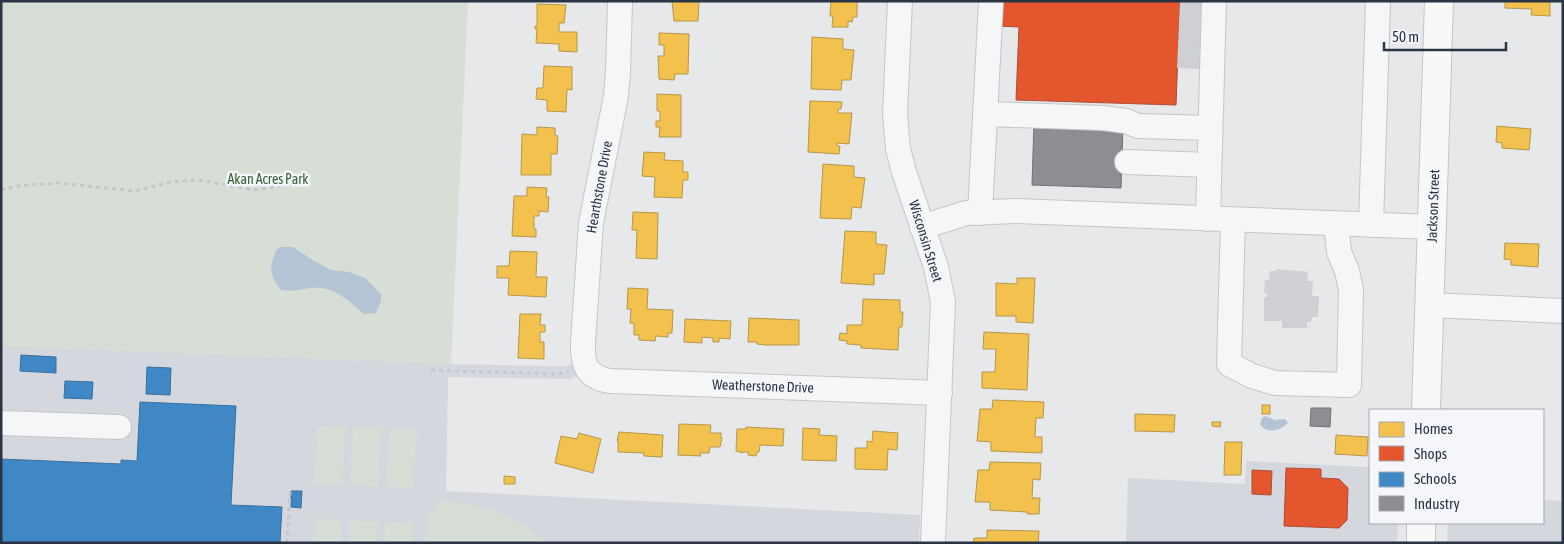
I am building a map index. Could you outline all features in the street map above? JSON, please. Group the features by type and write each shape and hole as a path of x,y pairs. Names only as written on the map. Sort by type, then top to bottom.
{"main road":[{"name":"Jackson Street","path":"1426,409 1439,1"},
{"path":"1420,543 1421,524"}],"street":[{"name":"Hearthstone Drive","path":"587,369 583,360 582,342 591,223 616,96 620,1"},
{"name":"Wisconsin Street","path":"900,1 895,114 898,149 936,267 943,302 933,543"},
{"path":"980,213 991,1"},
{"path":"1208,219 1214,1"},
{"path":"1371,225 1378,1"},
{"path":"985,114 1103,118 1126,121 1138,126 1210,128"},
{"path":"1127,162 1209,165"},
{"path":"922,227 966,213 1016,212 1433,227"},
{"path":"1233,220 1229,364 1252,376 1275,383 1348,385 1351,290 1339,252 1336,224"},
{"path":"1430,305 1563,311"},
{"name":"Weatherstone Drive","path":"587,369 600,379 610,381 940,393"},
{"path":"1,423 119,427"}],"path":[{"path":"1,190 16,186 58,183 135,191 171,182 198,180 254,190 290,184"},
{"path":"431,370 556,374 587,369"},
{"path":"288,543 290,492"}],"shaded area":[{"path":"1,346 451,364 566,366 572,364 577,375 570,379 448,377 446,491 920,515 919,543 1,543"},
{"path":"1246,461 1369,467 1369,524 1398,524 1397,543 1126,543 1128,478 1245,484"},
{"path":"1544,500 1563,501 1563,543 1447,543 1448,524 1544,524"}],"green space":[{"name":"Akan Acres Park","path":"1,1 468,1 451,364 1,346"},
{"path":"318,426 345,427 342,485 314,484"},
{"path":"353,427 381,428 378,487 350,485"},
{"path":"389,429 417,430 413,488 386,487"},
{"path":"442,501 471,505 498,512 522,524 545,543 425,543 426,518"},
{"path":"314,518 342,520 340,543 313,543"},
{"path":"350,520 377,522 376,543 349,543"},
{"path":"385,522 413,523 412,543 384,543"}],"water":[{"path":"281,247 293,247 331,270 349,272 365,278 381,294 381,301 376,313 364,314 341,295 327,289 281,290 274,280 271,271 276,250"},
{"path":"1265,416 1275,420 1285,419 1288,423 1281,428 1269,430 1260,424"}],"building: Homes":[{"path":"672,1 699,1 698,21 674,21"},
{"path":"831,1 857,1 857,17 853,17 852,22 848,21 848,27 832,27 833,16 830,16"},
{"path":"1505,1 1550,1 1550,16 1531,15 1532,9 1505,8"},
{"path":"537,4 566,5 564,23 559,23 559,32 577,32 577,52 559,51 559,44 536,43"},
{"path":"659,33 689,34 688,74 675,74 674,80 659,79 658,56 664,56 664,45 659,45"},
{"path":"812,37 843,39 843,49 854,50 851,80 842,80 841,90 811,89"},
{"path":"544,66 572,67 572,90 567,89 566,112 547,111 547,100 536,99 537,88 543,88"},
{"path":"657,94 681,95 681,137 659,137 660,127 656,127 656,121 660,121 660,111 657,111"},
{"path":"810,101 842,102 838,113 852,113 849,144 837,143 837,146 840,146 839,154 808,152"},
{"path":"1497,126 1531,129 1529,150 1502,148 1502,143 1496,142"},
{"path":"537,127 555,128 555,135 558,136 557,154 551,154 551,175 521,175 522,134 537,135"},
{"path":"644,152 665,153 664,160 683,161 683,172 688,172 688,180 683,180 682,198 654,197 655,177 642,176"},
{"path":"823,164 854,166 854,177 865,178 861,208 852,207 851,219 820,218"},
{"path":"527,187 547,188 546,197 549,197 548,212 539,211 539,216 534,216 536,237 512,236 514,196 527,196"},
{"path":"633,212 658,213 657,259 636,258 637,230 632,230"},
{"path":"845,231 876,232 876,244 887,245 884,274 874,274 874,285 841,283"},
{"path":"1505,243 1539,244 1538,267 1511,265 1511,260 1504,259"},
{"path":"510,251 537,252 536,277 547,277 546,297 508,295 509,278 497,278 497,266 509,266"},
{"path":"1017,278 1035,278 1033,323 1016,322 1016,316 996,316 996,283 1017,284"},
{"path":"628,288 648,289 647,309 673,310 672,333 668,333 668,337 656,336 655,341 639,340 639,335 634,335 634,323 630,323 631,309 627,309"},
{"path":"863,299 900,300 900,312 903,312 902,327 899,327 898,350 861,348 861,345 847,344 847,341 839,340 840,333 847,334 847,325 862,325"},
{"path":"520,314 541,314 540,325 545,325 545,332 540,332 540,342 544,342 544,359 518,358"},
{"path":"749,318 799,320 799,345 765,345 757,344 757,342 748,342"},
{"path":"685,319 731,321 730,339 719,338 719,342 713,342 713,338 702,337 702,343 684,342"},
{"path":"984,332 1029,334 1027,390 982,388 982,372 995,372 996,349 983,349"},
{"path":"993,400 1044,402 1043,418 1036,418 1035,437 1042,437 1042,453 991,451 991,442 977,441 980,409 992,409"},
{"path":"1262,405 1270,405 1270,414 1262,414"},
{"path":"1135,414 1175,415 1174,432 1135,431"},
{"path":"1212,422 1221,422 1220,427 1212,426"},
{"path":"679,424 711,425 710,433 721,433 720,447 710,447 709,453 700,453 701,456 678,455"},
{"path":"746,427 784,429 783,446 760,445 756,456 748,455 748,452 736,451 737,429 746,429"},
{"path":"803,428 820,429 819,435 837,436 836,461 802,460"},
{"path":"873,431 898,433 897,450 888,449 887,470 855,469 855,448 867,448 867,441 872,442"},
{"path":"619,432 663,435 662,457 644,456 644,453 618,452 617,441"},
{"path":"579,433 601,439 593,473 555,463 561,436 577,439"},
{"path":"1336,435 1368,437 1367,456 1335,454"},
{"path":"1225,442 1242,442 1241,475 1224,475"},
{"path":"990,462 1041,463 1040,480 1033,479 1032,498 1040,498 1039,514 990,510 990,502 975,502 978,470 989,470"},
{"path":"504,476 515,477 515,484 504,484"},
{"path":"987,530 1039,531 1038,543 973,543 974,538 987,538"}],"building: Shops":[{"path":"998,1 1180,1 1176,105 1016,100 1019,27 997,26"},
{"path":"1286,468 1321,469 1321,478 1339,479 1348,488 1347,520 1339,528 1284,526"},
{"path":"1252,470 1272,471 1271,495 1252,494"}],"building: Schools":[{"path":"21,355 56,357 56,373 20,371"},
{"path":"147,367 171,368 170,395 146,394"},
{"path":"65,381 93,382 92,399 64,398"},
{"path":"140,402 236,406 231,505 282,507 280,543 1,543 1,459 121,464 121,460 137,461"},
{"path":"291,491 302,491 301,508 291,507"}],"building: Industry":[{"path":"1034,121 1123,124 1121,188 1032,185"},
{"path":"1311,408 1331,408 1330,427 1310,426"}],"building: Other":[{"path":"1180,1 1203,1 1201,69 1177,68"},
{"path":"1277,269 1308,272 1307,281 1313,281 1312,296 1319,296 1318,317 1312,317 1311,322 1307,322 1307,328 1282,328 1282,321 1264,321 1264,298 1267,297 1267,293 1264,293 1265,280 1269,280 1270,271 1277,271"}]}
